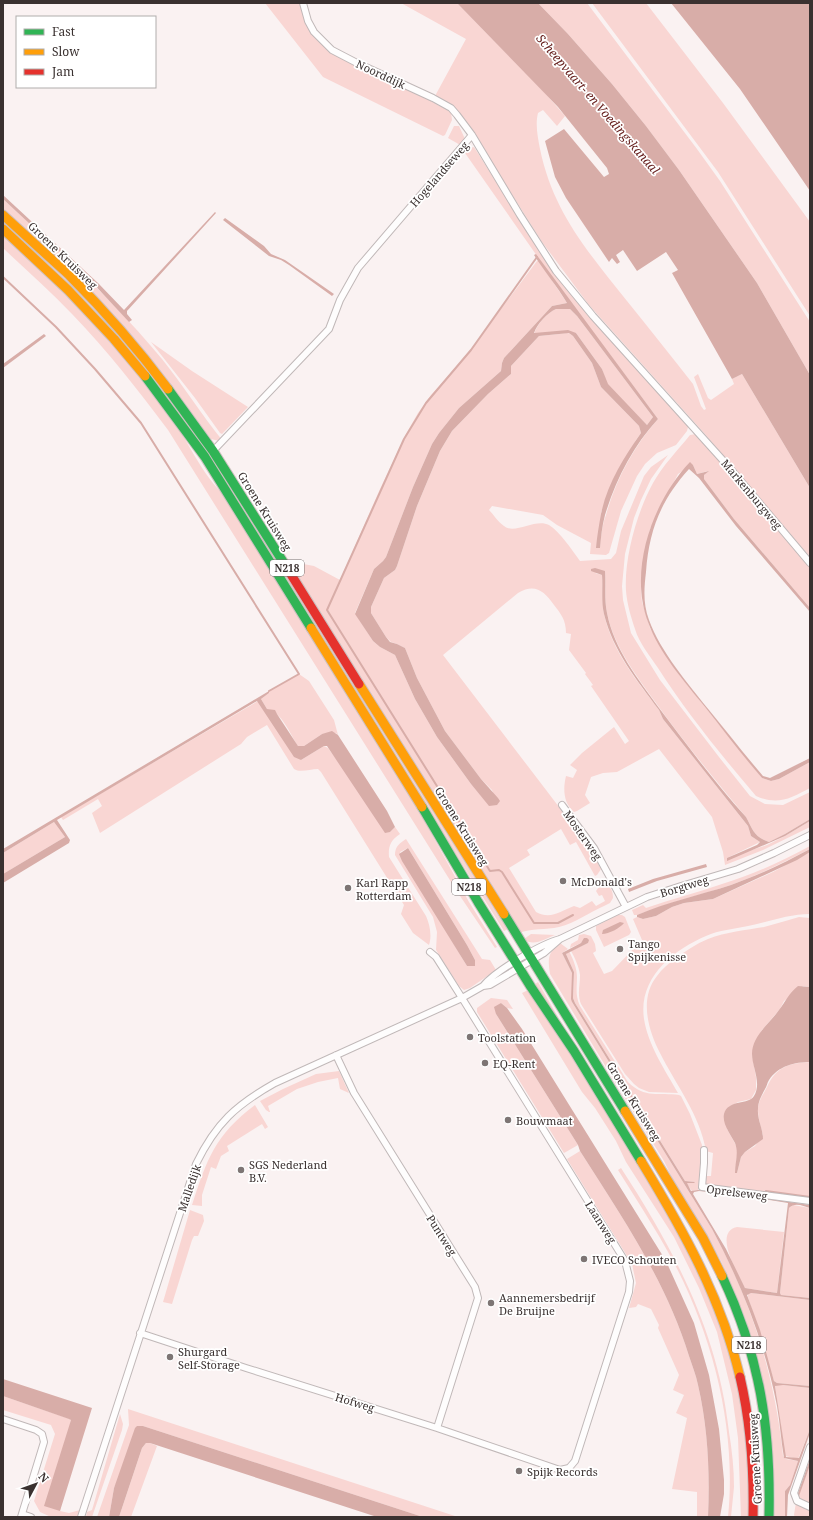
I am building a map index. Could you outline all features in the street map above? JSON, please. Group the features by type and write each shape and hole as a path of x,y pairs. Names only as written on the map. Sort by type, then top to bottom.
{"main road":[{"name":"Groene Kruisweg","path":"3,215 79,285 130,342 186,412 213,451 531,957 703,1238 737,1310 749,1344 758,1380 766,1422 770,1485 769,1517"},
{"name":"Groene Kruisweg","path":"3,229 68,290 110,335 154,387 205,457 385,746 517,965 574,1051 649,1173 690,1244 712,1290 734,1349 747,1406 754,1472 753,1517"}],"street":[{"name":"Noorddijk","path":"303,3 308,21 314,32 332,50 451,108 472,135"},
{"name":"Hogelandseweg","path":"205,457 213,451 328,329 340,300 358,268 472,135 520,215 556,271 593,316 694,427"},
{"name":"Markenburgweg","path":"694,427 810,563"},
{"name":"Mosterweg","path":"562,805 594,848 626,907"},
{"name":"Borgtweg","path":"517,965 531,957 552,941 560,939 647,897 738,869 810,835"},
{"path":"430,952 436,958 462,998"},
{"name":"Malledijk","path":"81,1517 196,1164 207,1142 234,1110 252,1096 275,1083 462,998 483,986 490,985 517,965"},
{"name":"Laanweg","path":"462,998 625,1261 630,1281 629,1292 575,1461 569,1468"},
{"name":"Puntweg","path":"336,1055 354,1093 475,1288 478,1298 438,1428"},
{"name":"Oprelseweg","path":"704,1150 702,1187 810,1201"},
{"name":"Hofweg","path":"140,1333 438,1428 560,1470 569,1468"},
{"path":"3,1419 36,1430 42,1434 44,1442 22,1516 31,1517"},
{"path":"810,1447 794,1493 797,1501 810,1507"}],"shaded area":[{"path":"265,3 300,3 305,23 314,36 325,47 451,112 452,120 445,135 443,136 323,77"},
{"path":"401,3 457,3 545,93 565,116 557,126 543,110 538,113 537,122 539,145 546,172 563,212 586,248 693,384 701,406 704,410 706,409 694,377 698,374 708,398 711,400 734,384 732,379 742,374 810,488 810,557 704,433 589,305 542,242 458,111 449,103 435,96 466,39"},
{"path":"538,3 587,3 697,149 720,181 810,322 810,375 757,283 679,170 612,84 568,34"},
{"path":"592,3 646,3 723,103 810,222 810,316 718,172"},
{"path":"454,126 459,126 465,139 462,146 448,138"},
{"path":"474,147 540,251 689,423 687,431 676,445 657,453 645,464 637,476 621,511 609,553 606,555 590,554 591,543 557,525 543,515 492,506 489,510 500,523 509,528 514,529 538,523 549,525 562,537 580,561 611,559 616,553 621,531 644,476 651,467 668,455 651,479 641,500 634,518 625,554 622,586 623,600 631,633 660,680 750,796 765,804 783,805 810,792 810,819 769,842 757,835 746,817 667,718 641,682 620,649 610,625 606,608 605,571 595,573 602,575 604,614 613,641 619,653 634,677 659,710 663,719 748,826 751,836 760,842 727,858 767,845 810,821 810,827 763,850 725,865 723,852 712,817 659,749 617,772 603,773 591,777 585,795 590,803 574,812 566,800 564,790 566,776 573,778 577,770 570,765 582,753 614,727 625,744 629,741 591,686 593,685 585,674 586,673 569,650 571,634 566,633 564,621 559,611 543,592 534,589 524,590 518,593 443,655 572,824 593,853 601,869 595,876 576,842 570,845 561,829 527,850 530,855 509,868 536,912 551,915 574,906 580,908 592,901 596,906 605,901 602,895 599,896 596,891 599,887 605,884 609,886 613,893 613,898 610,903 565,925 554,928 528,930 519,933 287,561 314,566 340,580 380,489 406,434 418,413 431,395 465,357 537,261 539,261 567,303 552,306 504,358 501,371 459,408 439,433 432,444 413,487 386,557 374,569 355,613 373,641 380,647 395,655 415,699 437,737 471,784 489,805 497,805 492,790 481,779 445,731 417,678 405,648 391,642 386,637 371,613 371,607 384,578 395,570 397,566 417,506 440,451 452,431 488,394 511,374 511,366 539,336 569,333 573,336 592,363 601,387 639,426 641,433 636,440 601,512 600,548 605,519 615,489 641,440 658,419 551,276 465,153 470,148"},
{"path":"3,199 85,276 125,317 170,369 222,440 219,441 211,439 20,225 3,209"},
{"path":"3,220 77,289 139,358 198,438 178,413 3,225"},
{"path":"3,235 90,318 133,367 171,416 205,473 222,493 413,800 469,902 497,947 495,948 458,893 168,430 122,370 98,342 55,297 3,248"},
{"path":"556,309 570,309 577,316 653,417 647,425 607,384 602,369 576,333 534,334 537,326 543,319"},
{"path":"151,342 192,371 248,407 222,434 220,433 195,398"},
{"path":"696,434 810,567 810,608 734,519 704,479 704,475 708,471 697,474 693,465 678,474 650,529 641,591 642,602 650,628 677,672 762,778 771,781 779,779 810,762 810,788 784,800 764,799 756,796 730,765 669,685 645,649 639,639 629,610 626,591 627,564 629,550 642,507 661,470 690,435"},
{"path":"218,467 508,929 504,931 346,678"},
{"path":"299,674 309,681 334,720 338,735 336,733 322,734 304,746 298,746 289,730 277,714 267,709 261,699 269,693 269,691"},
{"path":"258,701 301,760 324,746 328,748 390,832 395,827 400,834 391,844 389,857 426,916 430,930 429,945 413,933 401,914 404,905 321,772 318,769 302,771 294,769 267,725 247,737 241,744 100,833 92,813 102,806 98,799 63,820 61,817"},
{"path":"54,822 65,837 3,874 3,853"},
{"path":"406,839 482,959 490,960 496,970 470,988 464,990 459,986 436,950 437,932 433,917 395,855 397,847","holes":["408,848 475,960 475,966 467,966 400,852"]},
{"path":"810,846 810,849 791,859 731,885 637,915 634,915 632,910 643,905 646,908 745,876"},
{"path":"810,852 810,914 786,917 711,934 682,949 660,967 652,978 644,1004 646,1029 653,1048 678,1093 649,1092 639,1088 625,1074 581,1004 579,993 580,975 577,963 571,951 588,943 585,938 581,943 570,948 571,944 578,940 579,935 584,934 591,936 595,944 596,951 593,953 604,974 612,971 642,940 633,919 637,917 643,919 656,916 672,907 684,903 713,899 773,872"},
{"path":"617,915 622,915 625,917 631,932 629,935 604,947 596,930 596,926"},
{"path":"799,917 810,918 810,987 803,986 784,1001 780,1009 762,1030 752,1055 756,1077 756,1090 751,1099 738,1102 729,1107 727,1129 738,1149 735,1172 737,1173 741,1157 745,1152 755,1146 763,1135 758,1116 758,1107 761,1098 771,1080 784,1067 810,1062 810,1199 705,1186 704,1176 711,1176 713,1153 706,1151 699,1125 687,1100 666,1065 652,1034 647,1014 648,994 651,985 659,973 695,945 722,935 764,927"},
{"path":"531,934 555,935 535,942 524,939"},
{"path":"560,943 568,949 562,953 572,973 572,1002 712,1229 726,1256 749,1311 759,1339 774,1397 783,1456 786,1459 798,1461 790,1485 785,1491 785,1517 774,1517 775,1496 773,1453 762,1379 746,1320 721,1261 676,1186 664,1161 550,974 549,957"},
{"path":"569,951 576,970 578,1002 628,1082 640,1091 646,1093 672,1094 681,1096 702,1145 698,1190 692,1191 686,1183 695,1182 685,1181 575,1003 573,998 574,972 566,954"},
{"path":"538,982 578,1052 534,985"},
{"path":"528,990 590,1084 692,1253 730,1349 745,1420 750,1480 749,1517 741,1517 738,1438 732,1394 717,1332 699,1288 674,1237 626,1162 616,1141 595,1108 582,1092 522,993"},
{"path":"491,998 507,1000 513,1009 507,1008 501,1003 496,1014 578,1145 564,1153 477,1012 477,1008"},
{"path":"339,1071 349,1093 340,1089 338,1078 318,1082 297,1089 268,1106 270,1112 266,1110 260,1101 316,1074"},
{"path":"255,1105 268,1127 265,1129 262,1124 227,1146 229,1151 221,1156 216,1169 211,1167 202,1195 202,1206 192,1205 214,1149 230,1127"},
{"path":"580,1151 642,1250 668,1302 679,1328 696,1378 704,1418 709,1484 708,1517 697,1517 697,1492 672,1489 687,1418 676,1413 684,1395 673,1390 679,1375 651,1309 638,1304 636,1307 629,1308 636,1283 632,1264 567,1159"},
{"path":"621,1168 641,1199 676,1262 704,1326 715,1360 723,1395 733,1460 734,1487 731,1517 728,1517 730,1484 729,1450 725,1417 719,1384 710,1351 687,1289 666,1247 618,1170"},
{"path":"793,1205 810,1208 810,1298 781,1295 780,1293 789,1208"},
{"path":"190,1210 203,1215 204,1221 198,1236 194,1236 192,1240 172,1304 163,1302"},
{"path":"737,1227 784,1232 777,1293 745,1288 733,1265 727,1245 727,1237 730,1231"},
{"path":"751,1293 810,1300 810,1386 777,1383 774,1381 748,1297 748,1294"},
{"path":"775,1385 810,1388 810,1429 798,1459 785,1456"},
{"path":"3,1396 71,1420 60,1511 69,1513 80,1510 77,1517 51,1517 40,1512 34,1501 55,1434 51,1425 3,1410"},
{"path":"128,1409 458,1517 423,1517 143,1426 114,1488 109,1517 97,1517 129,1425"},
{"path":"120,1414 123,1424 122,1430 92,1517 86,1517 87,1512 92,1510"},
{"path":"146,1443 157,1446 131,1517 119,1517 142,1448"},
{"path":"810,1465 810,1505 800,1501 798,1496"},
{"path":"796,1502 810,1508 810,1517 795,1517"}],"water":[{"name":"Scheepvaart- en Voedingskanaal","path":"457,3 538,3 568,34 612,84 679,170 757,283 810,375 810,488 742,374 732,379 672,273 678,270 666,252 637,271 623,250 616,255 620,262 617,264 612,258 609,262 566,198 555,177 545,141 564,129 604,177 609,174 607,168 558,107"},
{"path":"671,3 810,3 810,191 740,89"},
{"path":"3,195 98,283 124,310 215,212 216,213 127,311 127,314 132,320 129,322 89,279 3,199"},
{"path":"225,218 264,246 271,254 285,260 334,294 332,296 289,265 281,260 269,256 223,220"},
{"path":"536,254 658,419 633,452 620,476 605,515 600,548 596,548 601,514 607,492 622,461 641,433 639,426 601,387 592,363 573,336 569,333 539,336 511,366 511,374 488,394 452,431 440,451 417,506 397,566 395,570 384,578 371,607 371,613 390,642 405,648 417,678 445,731 481,779 500,801 497,805 489,806 437,737 415,699 395,655 380,647 373,641 355,614 374,569 386,557 413,487 432,444 439,433 459,408 501,371 504,358 552,306 567,303 534,255","holes":["556,309 570,309 577,316 653,417 647,425 608,384 602,369 576,333 568,330 534,333 546,316 553,311"]},
{"path":"44,334 46,336 3,368 3,364"},
{"path":"690,462 697,474 709,471 704,475 704,479 734,519 810,608 810,612 736,526 699,478 689,469 671,492 664,504 654,529 650,543 644,596 647,614 660,644 668,656 701,700 763,776 770,778 810,758 810,762 779,779 771,781 762,778 665,656 648,622 643,602 641,580 643,558 648,537 655,516 665,496"},
{"path":"595,568 605,571 607,613 610,626 621,651 635,675 723,791 746,817 754,832 760,838 769,842 810,819 810,821 785,836 727,861 727,858 757,845 760,842 751,836 748,826 663,719 659,710 627,665 608,628 603,609 602,575 591,571 591,569"},
{"path":"269,691 269,693 261,699 267,709 275,710 298,746 304,746 322,734 332,731 338,735 387,811 395,827 390,832 385,833 327,746 324,746 301,760 294,757 257,701 57,820 70,840 69,843 3,883 3,874 65,837 54,822 3,853 3,849"},
{"path":"408,848 467,945 475,960 475,966 467,966 402,861 399,854"},
{"path":"810,849 810,852 797,860 713,899 684,903 672,907 656,916 643,919 637,917 637,915 660,906 731,885 791,859"},
{"path":"706,864 707,867 657,881 629,892 628,889 653,879"},
{"path":"620,922 624,923 620,927 608,933 602,934 603,930"},
{"path":"584,938 589,940 588,943 566,954 574,972 573,998 575,1003 685,1181 695,1182 687,1183 691,1191 698,1190 730,1194 699,1191 694,1192 693,1194 726,1249 745,1288 777,1293 788,1203 734,1194 810,1205 810,1208 794,1205 789,1208 780,1293 781,1295 810,1298 810,1300 751,1293 747,1295 760,1330 774,1381 777,1383 810,1386 810,1388 783,1385 775,1386 786,1457 799,1458 810,1429 810,1433 788,1495 787,1517 785,1517 785,1491 790,1485 798,1461 784,1458 777,1406 772,1383 751,1315 743,1293 712,1229 572,1002 572,973 562,953 581,943"},
{"path":"798,986 810,987 810,1062 793,1064 782,1068 769,1080 760,1098 758,1106 758,1116 763,1139 745,1152 741,1157 737,1173 735,1173 737,1154 736,1147 724,1122 724,1114 726,1109 730,1106 751,1099 754,1096 757,1086 752,1059 755,1041 790,994"},
{"path":"501,1003 507,1008 522,1029 666,1261 694,1323 709,1375 719,1429 724,1480 724,1494 720,1517 708,1517 708,1451 701,1401 694,1370 668,1302 642,1250 496,1014 494,1007"},
{"path":"3,1379 92,1408 60,1511 44,1506 71,1420 3,1396"},
{"path":"137,1426 143,1426 423,1517 377,1517 150,1443 146,1443 142,1448 119,1517 109,1517 114,1488"},
{"path":"810,1459 810,1465 799,1496 797,1496"}],"waterway":[{"path":"537,257 471,350 426,403 404,439 327,610 490,871 499,870 502,872 534,923 558,923 573,915"},
{"path":"3,277 56,327 95,369 141,423 299,674 269,691"},
{"path":"766,1191 810,1197"}],"traffic: fast":[{"path":"145,376 205,457 311,628"},
{"path":"168,389 213,451 287,568"},
{"path":"422,807 478,902 531,987 574,1051 641,1161"},
{"path":"504,914 625,1111"},
{"path":"722,1276 746,1335 760,1394 768,1453 769,1517"}],"traffic: slow":[{"path":"3,215 69,275 95,302 133,345 168,389"},
{"path":"3,229 68,290 114,339 145,376"},
{"path":"311,628 422,807"},
{"path":"359,684 504,914"},
{"path":"625,1111 703,1238 722,1276"},
{"path":"641,1161 672,1213 699,1265 722,1319 740,1377"}],"traffic: jam":[{"path":"287,568 359,684"},
{"path":"740,1377 747,1412 751,1447 753,1517"}],"place":[{"name":"McDonald's","path":"563,881"},
{"name":"Karl Rapp Rotterdam","path":"348,888"},
{"name":"Tango Spijkenisse","path":"620,949"},
{"name":"Toolstation","path":"470,1037"},
{"name":"EQ-Rent","path":"485,1063"},
{"name":"Bouwmaat","path":"508,1120"},
{"name":"SGS Nederland B.V.","path":"241,1170"},
{"name":"IVECO Schouten","path":"584,1259"},
{"name":"Aannemersbedrijf De Bruijne","path":"491,1303"},
{"name":"Shurgard Self-Storage","path":"170,1357"},
{"name":"Spijk Records","path":"519,1471"}]}
